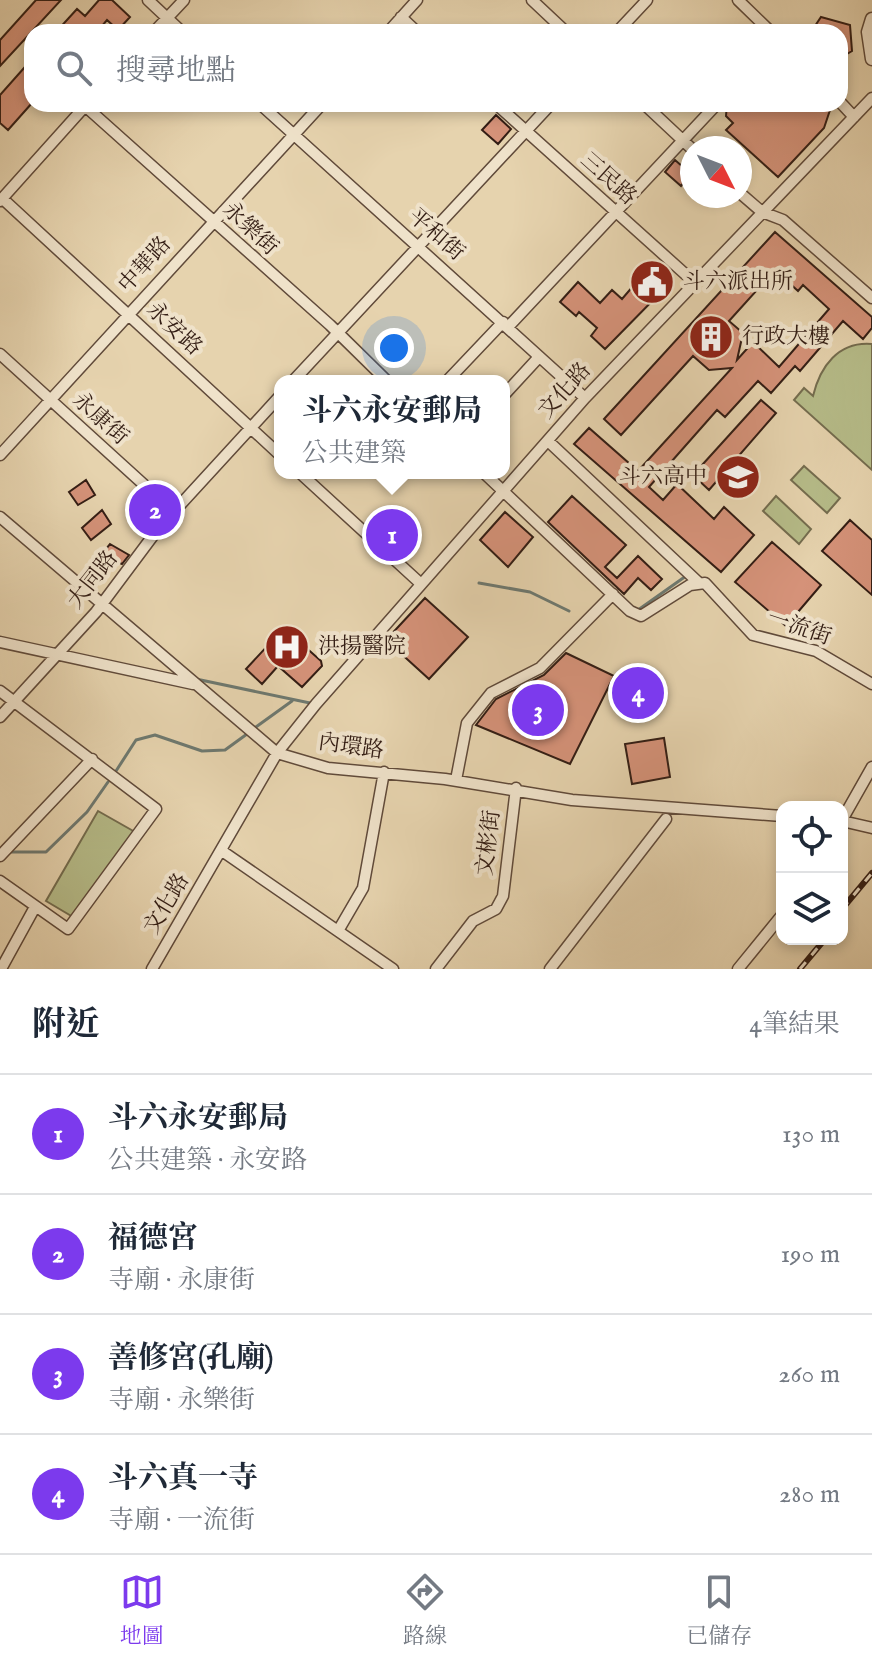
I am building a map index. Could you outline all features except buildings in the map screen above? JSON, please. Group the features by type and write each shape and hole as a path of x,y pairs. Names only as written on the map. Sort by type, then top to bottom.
{"street":[{"path":"148,0 174,24"},
{"path":"162,24 184,0"},
{"path":"395,24 417,0"},
{"path":"532,0 558,24"},
{"path":"624,24 647,0"},
{"path":"738,0 763,24"},
{"path":"401,17 408,24"},
{"path":"872,19 868,32 872,59"},
{"name":"文化路","path":"152,969 277,753 420,583 585,398 872,98"},
{"path":"848,111 854,117"},
{"path":"2,201 80,112"},
{"name":"永樂街","path":"94,112 381,375"},
{"name":"平和街","path":"269,112 585,398"},
{"name":"中華路","path":"0,455 212,220 315,112"},
{"name":"三民路","path":"505,112 694,282"},
{"path":"298,375 543,112"},
{"path":"652,112 680,138"},
{"path":"684,136 709,112"},
{"path":"453,375 506,324 680,140"},
{"name":"永安路","path":"2,201 129,313 274,450"},
{"path":"752,203 762,212 783,220 872,298"},
{"name":"永康街","path":"0,354 174,512"},
{"path":"510,388 539,357"},
{"name":"大同路","path":"0,717 62,650 174,512 274,402"},
{"name":"一流街","path":"548,441 699,583 705,583 719,596 753,635 816,651 872,684"},
{"path":"307,479 420,583"},
{"path":"490,479 630,611 641,616 699,583"},
{"name":"內環路","path":"0,517 277,753 328,768 456,780 572,800 621,801 776,815"},
{"path":"456,780 467,723 491,693 540,668 613,594"},
{"path":"0,642 62,650 194,682"},
{"path":"0,691 156,809 68,929 0,881"},
{"path":"3,853 92,759"},
{"path":"848,810 872,767"},
{"path":"338,931 363,888 384,772"},
{"name":"文彬街","path":"436,969 473,921 496,909 503,896 516,788"},
{"path":"550,969 666,819"},
{"path":"848,822 872,828"},
{"path":"222,851 393,969"},
{"path":"1,969 35,907"},
{"path":"738,969 776,922"}],"green space":[{"path":"860,344 872,344 872,470 794,400 804,388 813,396 820,375 840,351"},
{"path":"804,466 840,498 827,513 791,480"},
{"path":"776,496 811,529 799,544 763,511"},
{"path":"98,811 135,832 73,917 46,901"}],"waterway":[{"path":"638,610 686,576"},
{"path":"479,583 530,592 569,611"},
{"path":"196,679 310,703"},
{"path":"253,729 292,701"},
{"path":"116,771 136,740 155,735 202,751 225,750 247,734"},
{"path":"8,852 46,852 87,812 108,782"}],"railway":[{"path":"848,902 872,873"},
{"path":"800,969 820,945"}],"place":[{"name":"斗六派出所","path":"652,282"},
{"name":"行政大樓","path":"711,337"},
{"name":"斗六高中","path":"738,477"},
{"name":"福德宮","path":"155,510"},
{"name":"斗六永安郵局","path":"392,535"},
{"name":"洪揚醫院","path":"287,647"},
{"name":"斗六真一寺","path":"638,693"},
{"name":"善修宮(孔廟)","path":"538,710"}]}
